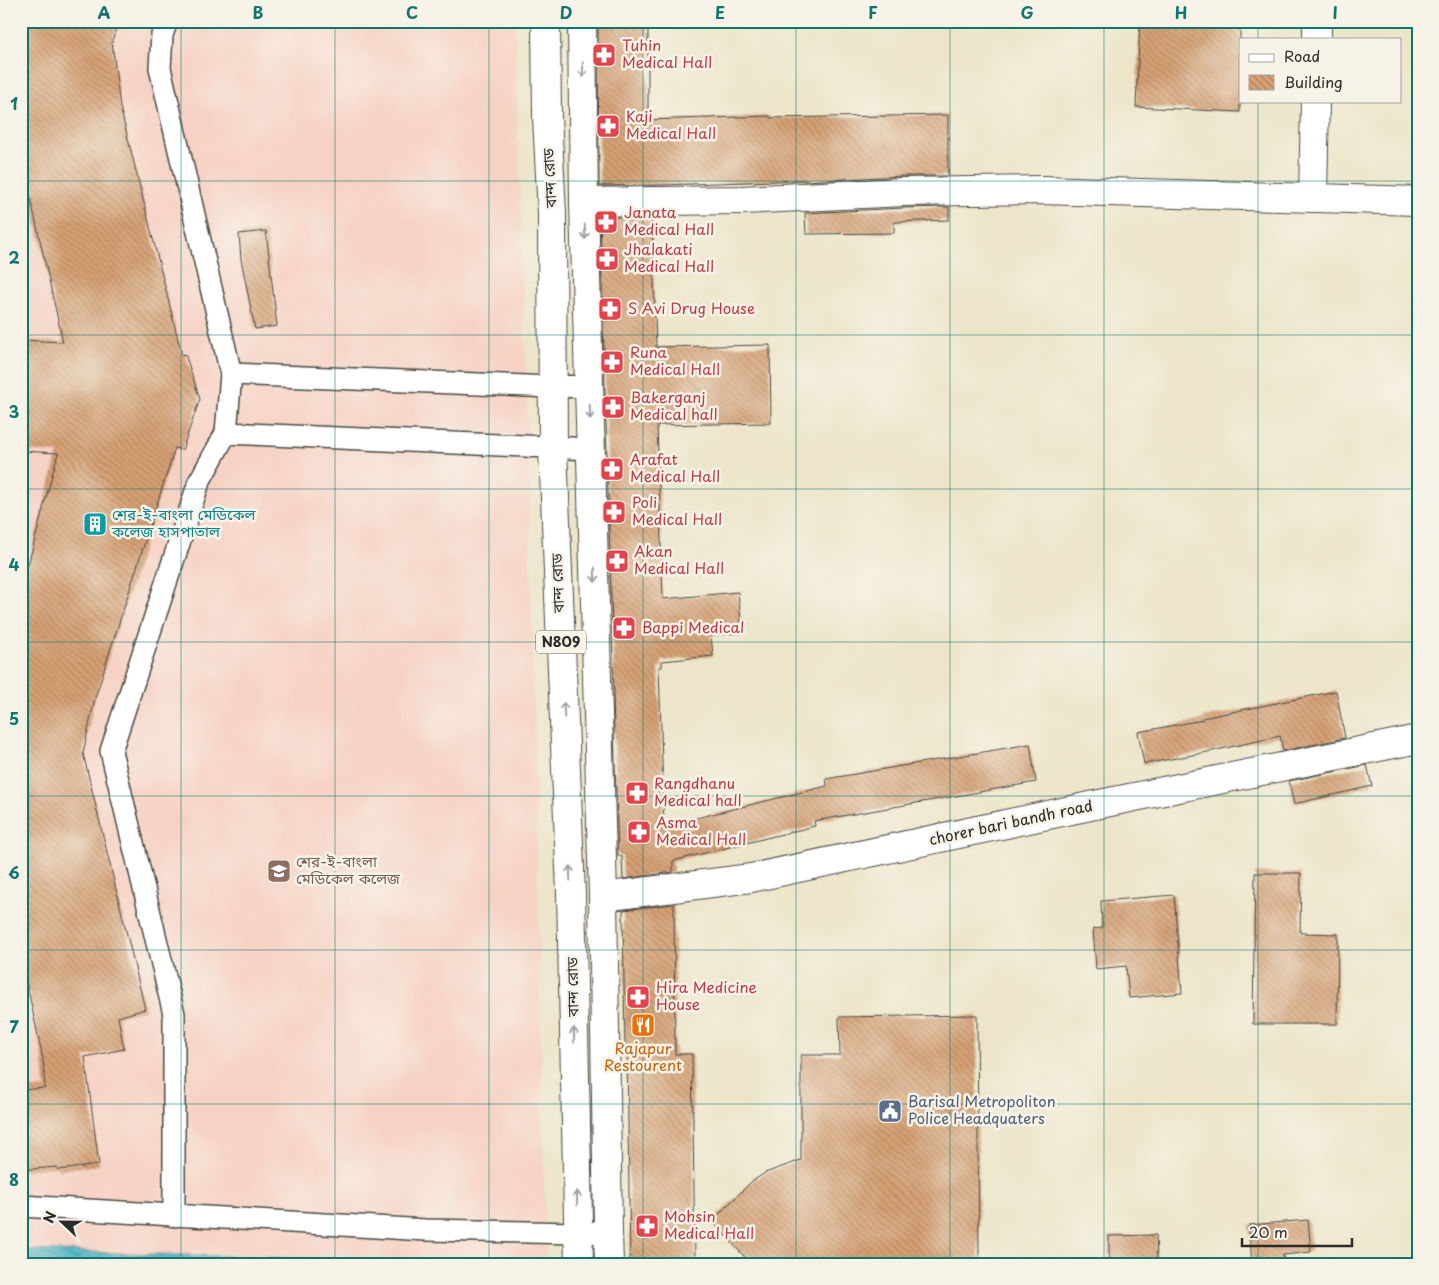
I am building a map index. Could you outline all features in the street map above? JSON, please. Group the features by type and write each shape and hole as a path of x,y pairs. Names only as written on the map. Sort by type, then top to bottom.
{"main road":[{"name":"বান্দ রোড","path":"546,21 547,117 552,214 553,448 571,893 579,1264"},
{"name":"বান্দ রোড","path":"582,21 584,202 603,897 609,1264"},
{"path":"1317,21 1317,38"},
{"path":"1313,198 1315,102"},
{"path":"584,202 742,200 903,192 1041,190 1418,201"},
{"name":"chorer bari bandh road","path":"603,897 750,878 1418,739"}],"lane":[{"path":"167,21 162,35 160,68 231,374 226,433 199,482 111,751 174,1014 174,1216"},
{"path":"231,374 552,387 589,386"},
{"path":"226,433 553,448 592,448"},
{"path":"21,1206 426,1230 608,1232"}],"shaded area":[{"name":"শের-ই-বাংলা মেডিকেল কলেজ","path":"21,21 515,21 529,478 546,1264 21,1264"}],"water":[{"path":"21,1250 357,1260 360,1264 21,1264"}],"building":[{"name":"শের-ই-বাংলা মেডিকেল কলেজ হাসপাতাল","path":"21,21 118,21 112,42 120,107 182,355 185,354 200,399 182,450 175,448 95,698 83,753 145,1009 118,1017 124,1049 85,1057 99,1165 58,1170 57,1167 21,1170 21,1090 45,1088 43,1059 21,957 21,591 58,453 21,451 21,340 63,342 21,156"},
{"path":"598,21 648,21 648,120 770,116 770,118 948,115 948,176 599,186"},
{"path":"1140,21 1240,21 1240,112 1136,107"},
{"path":"949,207 949,220 894,222 894,233 806,234 805,213"},
{"path":"600,217 652,217 656,347 770,345 771,423 657,425 663,599 738,592 742,633 711,635 713,656 662,661 662,667 659,667 664,826 827,786 826,779 1030,744 1036,782 814,821 815,826 673,861 673,872 623,879 622,856 618,856"},
{"path":"266,231 277,326 255,329 241,259 239,234"},
{"path":"1336,691 1345,738 1283,751 1280,736 1144,764 1138,732"},
{"path":"1367,765 1372,786 1294,804 1289,781"},
{"path":"1255,873 1301,873 1300,933 1338,934 1337,1024 1253,1024"},
{"path":"1174,895 1182,993 1129,998 1126,966 1096,969 1093,929 1102,928 1101,901"},
{"path":"674,904 675,1054 692,1054 695,1264 630,1264 623,910"},
{"name":"Barisal Metropoliton Police Headquaters","path":"977,1015 979,1264 751,1264 712,1221 751,1182 765,1173 801,1160 801,1055 840,1055 839,1017"},
{"path":"1308,1220 1311,1252 1283,1255 1284,1264 1252,1264 1249,1225"},
{"path":"1156,1235 1157,1264 1109,1264 1109,1236"}],"place":[{"name":"Tuhin Medical Hall","path":"604,55"},
{"name":"Kaji Medical Hall","path":"608,126"},
{"name":"Janata Medical Hall","path":"606,222"},
{"name":"Jhalakati Medical Hall","path":"607,259"},
{"name":"S Avi Drug House","path":"610,309"},
{"name":"Runa Medical Hall","path":"612,362"},
{"name":"Bakerganj Medical hall","path":"613,407"},
{"name":"Arafat Medical Hall","path":"612,469"},
{"name":"Poli Medical Hall","path":"614,512"},
{"name":"শের-ই-বাংলা মেডিকেল কলেজ হাসপাতাল","path":"95,524"},
{"name":"Akan Medical Hall","path":"617,561"},
{"name":"Bappi Medical","path":"624,628"},
{"name":"Rangdhanu Medical hall","path":"637,793"},
{"name":"Asma Medical Hall","path":"639,832"},
{"name":"শের-ই-বাংলা মেডিকেল কলেজ","path":"279,871"},
{"name":"Hira Medicine House","path":"638,997"},
{"name":"Rajapur Restourent","path":"643,1025"},
{"name":"Barisal Metropoliton Police Headquaters","path":"890,1111"},
{"name":"Mohsin Medical Hall","path":"647,1226"}]}
